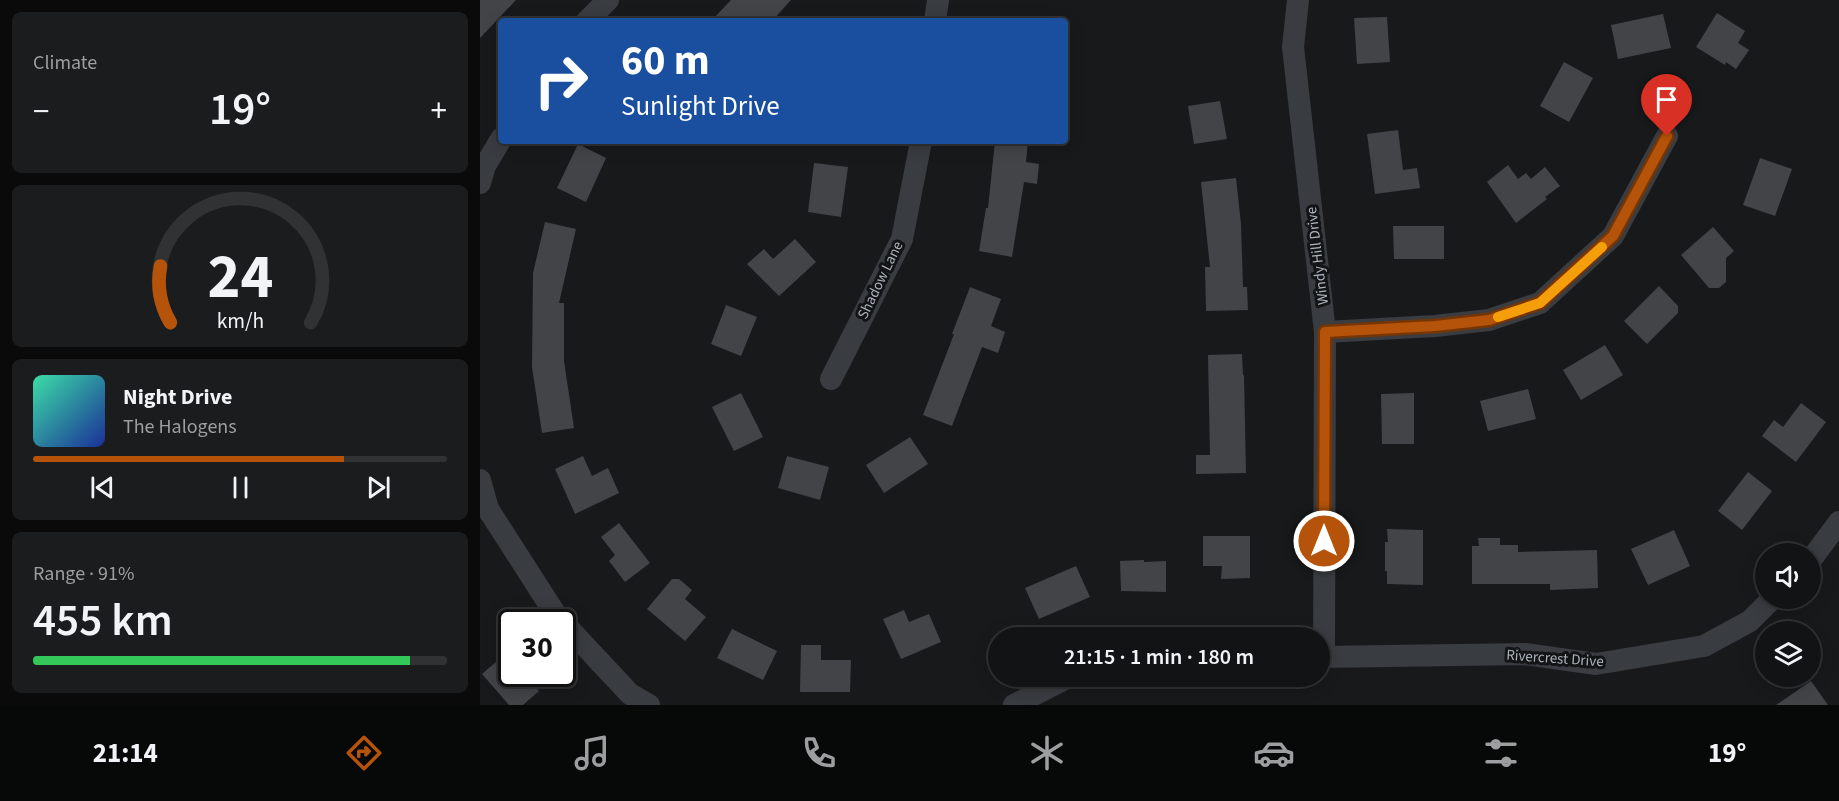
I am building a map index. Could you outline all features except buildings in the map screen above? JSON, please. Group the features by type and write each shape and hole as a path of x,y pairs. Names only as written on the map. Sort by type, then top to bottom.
{"street":[{"path":"590,18 608,0"},
{"path":"935,18 938,0"},
{"name":"Windy Hill Drive","path":"1298,0 1293,47 1325,332 1322,627"},
{"path":"1325,332 1435,326 1489,320 1540,303 1613,236 1667,136"},
{"path":"480,183 485,166 499,144"},
{"name":"Shadow Lane","path":"831,379 902,239 920,144"},
{"path":"480,480 488,509 556,615 630,694 649,705"},
{"path":"1821,546 1839,522"},
{"name":"Rivercrest Drive","path":"1330,657 1525,654 1596,664 1704,646 1750,621 1762,609"},
{"path":"1014,705 1049,687"}],"slow traffic":[{"path":"1498,317 1540,303 1602,247"}],"route":[{"path":"1324,541 1325,332 1435,326 1489,320 1540,303 1613,236 1667,136"}]}
